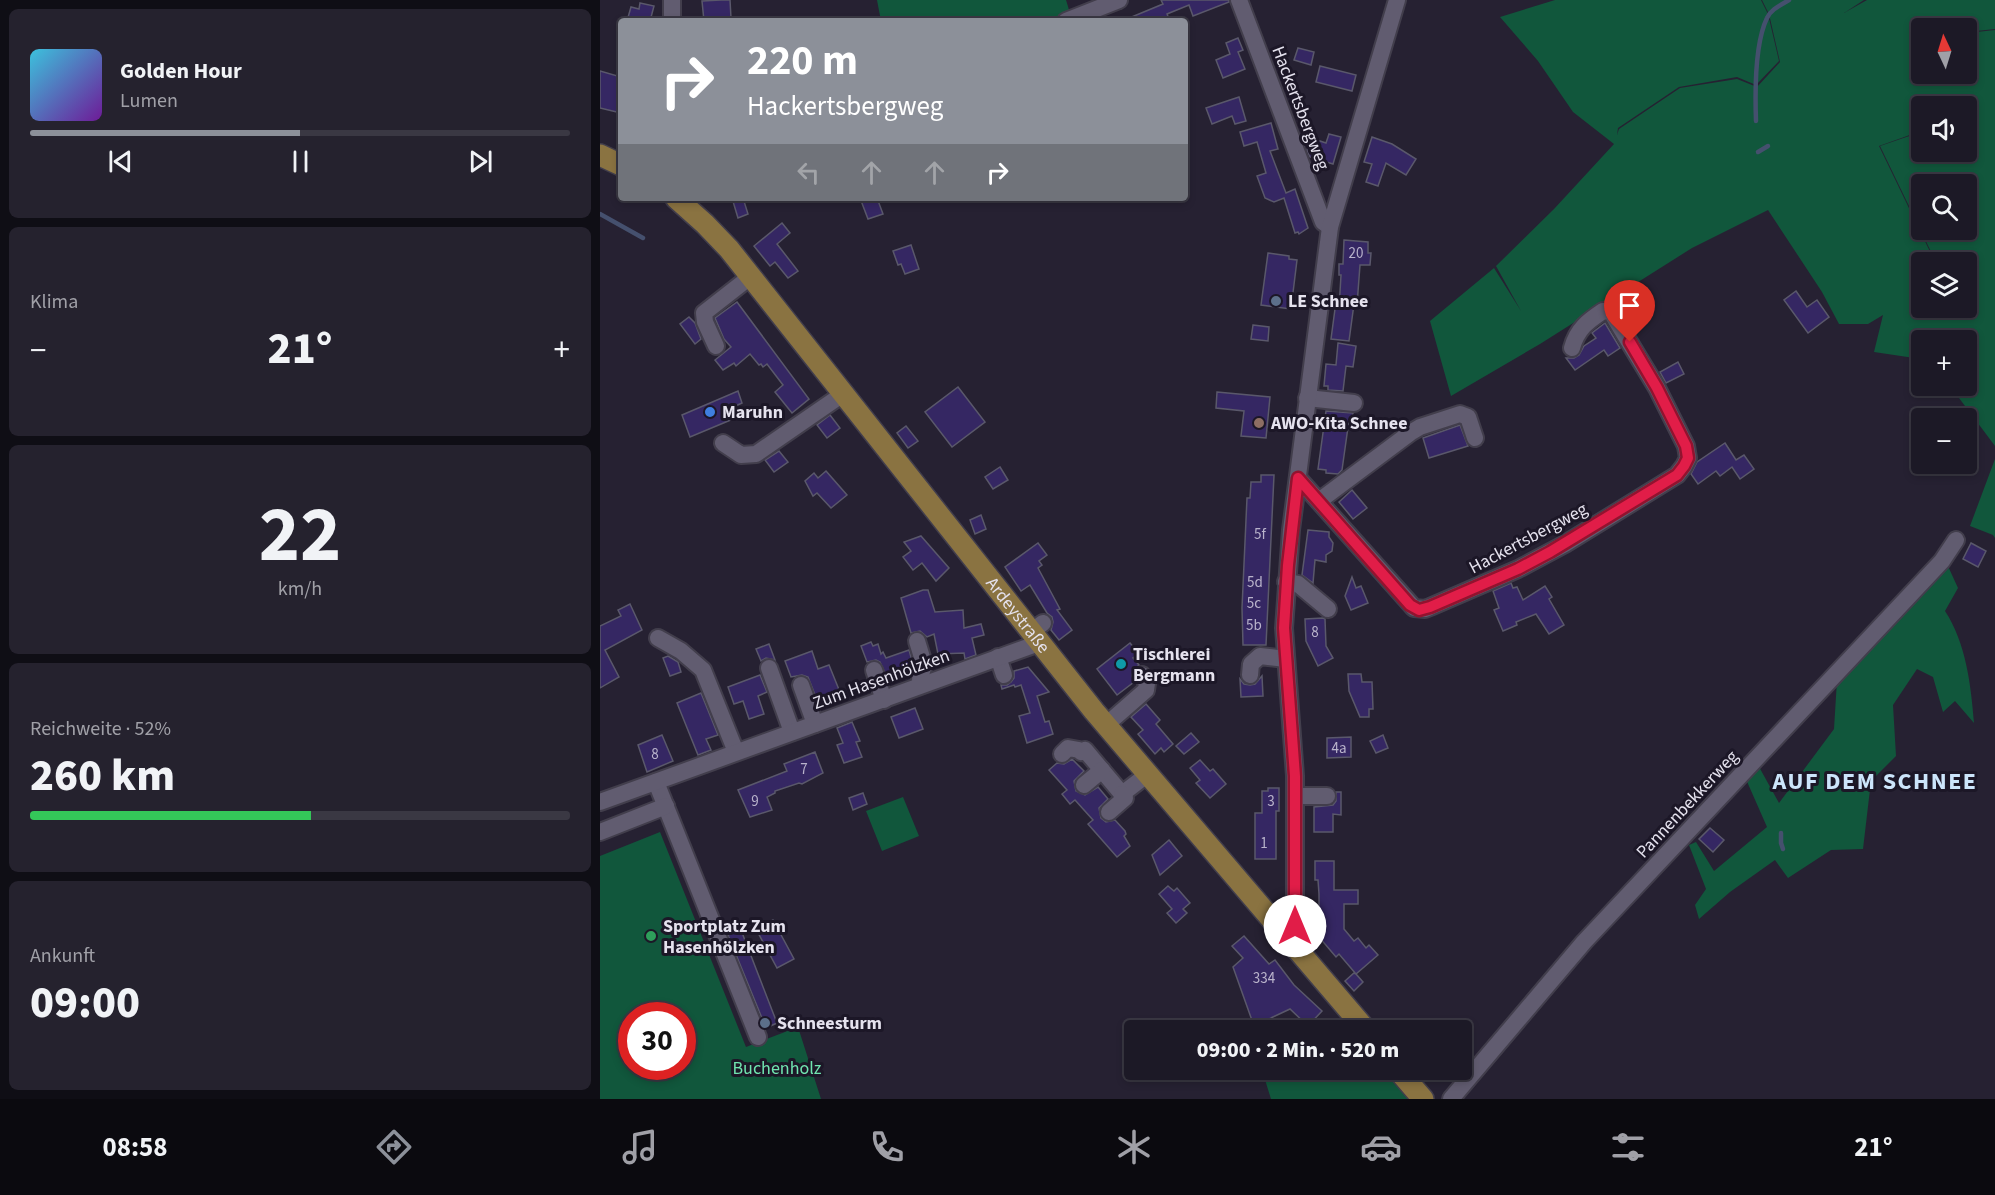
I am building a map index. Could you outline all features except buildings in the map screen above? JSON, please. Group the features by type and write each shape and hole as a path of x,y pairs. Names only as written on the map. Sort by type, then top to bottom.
{"main road":[{"path":"600,155 618,164"},
{"name":"Ardeystraße","path":"679,201 729,249 1106,725 1357,1020"},
{"path":"1407,1080 1423,1099"}],"street":[{"path":"672,0 672,18"},
{"path":"1074,18 1119,0"},
{"name":"Hackertsbergweg","path":"1239,0 1323,222 1330,227"},
{"name":"Hackertsbergweg","path":"1286,936 1295,926 1295,796 1291,676 1284,628 1286,582 1307,398 1330,227 1397,0"},
{"path":"716,346 705,322 704,313 750,277"},
{"name":"Hackertsbergweg","path":"1298,478 1414,608 1419,610 1430,607 1518,569 1596,525 1677,475 1688,458 1686,446 1657,388 1611,312 1603,311 1583,325 1572,348"},
{"path":"723,443 741,456 756,454 843,394"},
{"path":"1307,398 1354,403"},
{"path":"1319,501 1420,427 1460,414 1468,417 1475,438"},
{"name":"Pannenbekkerweg","path":"1451,1099 1584,942 1942,561 1956,540"},
{"path":"1286,582 1298,584 1328,609"},
{"name":"Zum Hasenhölzken","path":"600,802 815,724 858,714 919,678 998,657 1032,631"},
{"path":"658,638 681,651 703,670 736,751"},
{"path":"917,641 924,664 919,678"},
{"path":"1250,675 1254,655 1291,676"},
{"path":"998,657 1004,675"},
{"path":"769,668 792,732"},
{"path":"874,670 884,700"},
{"path":"1106,725 1146,690 1147,683 1142,675"},
{"path":"801,685 815,724"},
{"path":"1062,754 1068,748 1081,752 1085,750 1122,794 1125,798 1109,812"},
{"path":"1084,785 1102,770"},
{"path":"1122,794 1148,774"},
{"path":"656,782 758,1037"},
{"path":"1295,796 1327,796"},
{"path":"600,832 666,806"}],"green space":[{"path":"877,0 1066,0 1070,13 1059,18 880,18"},
{"path":"1555,0 1761,0 1768,14 1779,61 1756,85 1737,77 1679,87 1618,128 1617,135 1619,129 1680,88 1737,79 1757,87 1780,62 1769,14 1762,0 1864,0 1844,13 1867,0 1995,0 1995,29 1977,31 1977,18 1911,18 1911,84 1977,84 1977,32 1995,30 1995,446 1977,422 1977,408 1966,408 1958,396 1977,396 1977,330 1911,330 1911,358 1874,352 1883,315 1868,324 1839,324 1822,292 1768,210 1692,248 1540,344 1451,396 1430,321 1494,268 1521,311 1496,266 1554,209 1614,144 1573,112 1538,61 1500,17"},
{"path":"1995,459 1995,538 1993,535 1970,526"},
{"path":"1947,564 1958,588 1945,611 1963,650 1974,723 1955,701 1943,712 1933,677 1917,669 1893,705 1896,756 1871,781 1863,849 1831,850 1788,878 1775,860 1730,892 1699,919 1695,905 1706,889 1689,845 1696,842 1714,871 1767,827 1745,777 1758,765 1779,803 1834,729 1837,680"},
{"path":"903,797 919,836 882,851 866,811"},
{"name":"Sportplatz Zum Hasenhölzken","path":"660,832 746,1047 798,1027 821,1099 600,1099 600,856"},
{"path":"1265,1080 1395,1080 1411,1099 1271,1099"}],"waterway":[{"path":"1756,121 1757,68 1763,28 1771,12 1789,0"},
{"path":"1758,152 1768,146"},
{"path":"600,214 643,238"},
{"path":"1781,833 1783,849"}],"place":[{"name":"LE Schnee","path":"1276,301"},
{"name":"Maruhn","path":"710,412"},
{"name":"AWO-Kita Schnee","path":"1259,423"},
{"name":"Tischlerei Bergmann","path":"1121,664"},
{"name":"Sportplatz Zum Hasenhölzken","path":"651,936"},
{"name":"Schneesturm","path":"765,1023"}],"district":[{"name":"AUF DEM SCHNEE","path":"1875,781"}],"route":[{"path":"1295,926 1295,776 1284,628 1286,582 1298,478 1410,605 1419,610 1430,607 1518,569 1565,544 1677,475 1684,466 1688,458 1686,446 1657,388 1630,342"}],"park label":[{"name":"Buchenholz","path":"777,1068"}]}
